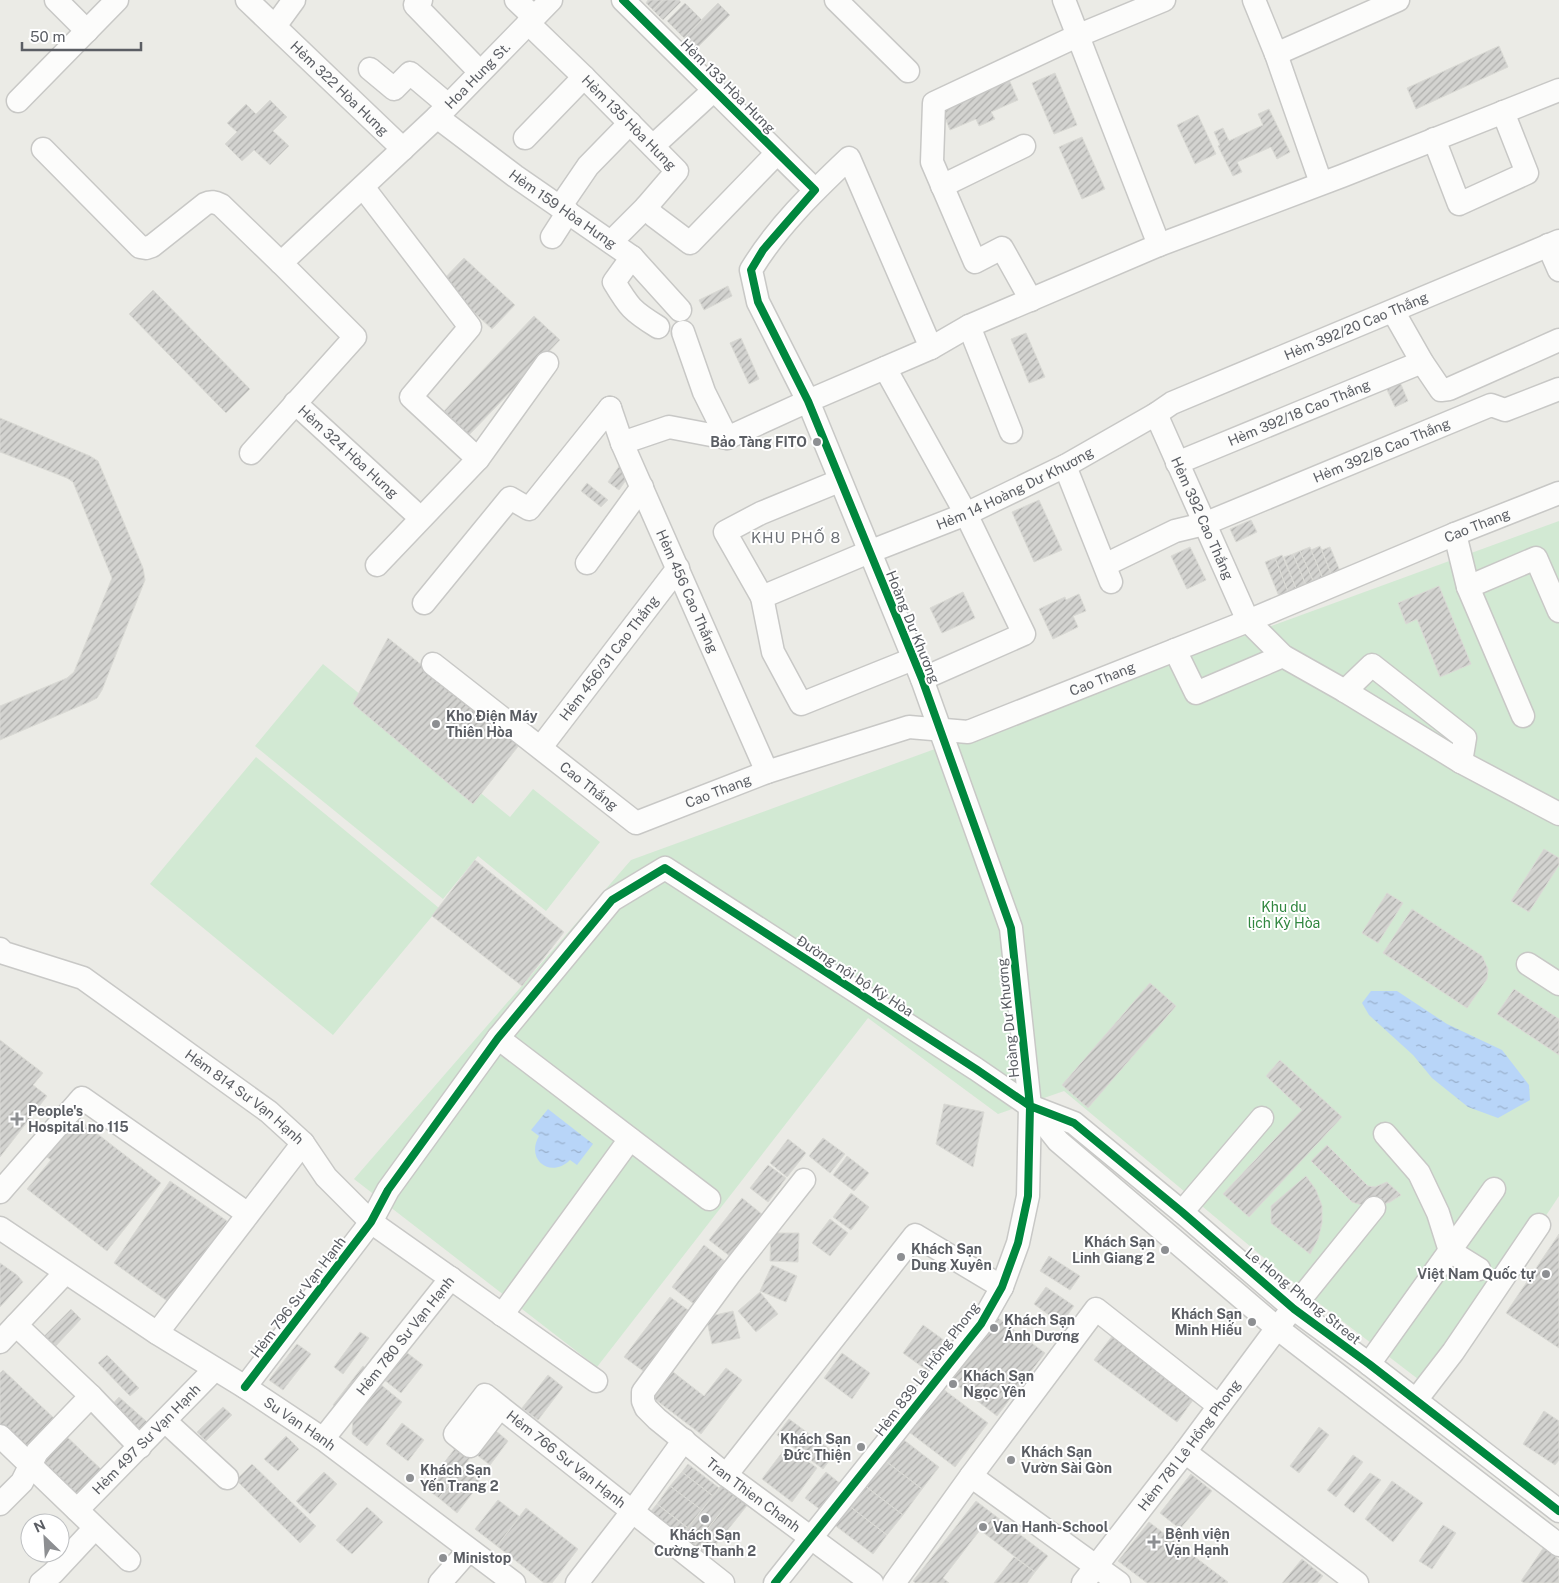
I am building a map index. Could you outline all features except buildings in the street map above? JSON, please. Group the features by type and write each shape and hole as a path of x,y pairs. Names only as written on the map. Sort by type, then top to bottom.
{"street":[{"path":"56,0 87,30"},
{"path":"18,101 117,0"},
{"name":"Hẻm 322 Hòa Hưng","path":"247,0 403,149"},
{"path":"275,26 294,0"},
{"name":"Hẻm 135 Hòa Hưng","path":"516,0 539,9 584,77 677,171 646,207"},
{"name":"Hẻm 133 Hòa Hưng","path":"623,0 815,190"},
{"path":"836,0 908,71"},
{"path":"1064,0 1159,245"},
{"path":"1031,300 1002,248 975,262 932,162 934,103 1078,36 1164,0"},
{"path":"1254,0 1276,54 1321,183"},
{"path":"1276,54 1398,0"},
{"path":"418,2 480,72"},
{"name":"Hoa Hung St.","path":"403,149 480,72 539,9"},
{"name":"Hẻm 159 Hòa Hưng","path":"370,69 394,89 410,73 442,111 515,176 632,257 680,310"},
{"path":"525,138 584,77"},
{"path":"654,146 714,90"},
{"path":"622,443 669,427 727,438 931,348 969,326 1159,245 1559,90"},
{"path":"1434,139 1459,204 1527,173 1503,112"},
{"path":"552,237 564,210 588,166 630,123"},
{"path":"942,186 1024,146"},
{"name":"Hẻm 324 Hòa Hưng","path":"43,149 140,247 152,246 205,204 216,202 281,263 355,337 295,403 413,511"},
{"path":"281,263 403,149"},
{"name":"Hẻm 133 Hòa Hưng","path":"646,207 654,216 690,243 777,153"},
{"name":"Hoàng Dư Khương","path":"931,348 848,158 815,190 763,250 751,270 758,302 808,401 917,669 1011,928 1030,1106"},
{"path":"363,187 470,327 411,398 478,459"},
{"path":"611,242 646,207"},
{"path":"1553,243 1559,270"},
{"name":"Hẻm 392/20 Cao Thắng","path":"1156,414 1172,403 1553,243"},
{"path":"632,257 614,282 630,307 638,315 658,326"},
{"path":"1392,311 1441,390 1559,340"},
{"path":"969,326 1011,432"},
{"path":"683,332 704,392 727,438"},
{"name":"Hẻm 392/18 Cao Thắng","path":"1178,463 1422,362"},
{"path":"377,565 478,459 547,363"},
{"path":"839,481 761,513 725,532 762,597 773,652 801,704 1024,634 966,514 885,368"},
{"path":"1449,388 1462,416"},
{"name":"Hẻm 392/8 Cao Thắng","path":"1065,466 1108,574 1176,531 1204,524 1491,404 1505,410 1559,388"},
{"path":"251,453 295,403"},
{"name":"Hẻm 456 Cao Thắng","path":"424,604 510,498 529,509 610,408 622,443 767,772"},
{"name":"Hẻm 392 Cao Thắng","path":"1156,414 1248,621"},
{"name":"Hẻm 14 Hoàng Dư Khương","path":"762,597 966,514 1065,466 1156,414"},
{"path":"587,562 642,487"},
{"name":"Cao Thang","path":"541,747 636,824 767,772 908,727 968,732 1248,621 1455,534 1559,494"},
{"path":"1455,534 1468,587 1524,716"},
{"path":"1468,587 1536,558 1559,611"},
{"name":"Hẻm 456/31 Cao Thắng","path":"541,747 678,568"},
{"path":"1248,621 1283,656 1345,691 1461,762 1555,805"},
{"path":"1175,650 1196,692 1283,656"},
{"path":"433,664 541,747"},
{"path":"1345,691 1372,665 1464,738 1461,762"},
{"name":"Đường nội bộ Kỳ Hòa","path":"666,868 1030,1106"},
{"name":"Hẻm 796 Sư Vạn Hạnh","path":"245,1387 371,1222 388,1190 498,1038 612,900 666,868"},
{"name":"Hẻm 814 Sư Vạn Hạnh","path":"1,952 84,978 269,1112 302,1144 156,1333"},
{"path":"1528,964 1559,984"},
{"path":"498,1038 709,1199"},
{"path":"0,1192 82,1098 248,1214"},
{"path":"1030,1106 1058,1141 1278,1328 1559,1545"},
{"name":"Le Hong Phong Street","path":"1030,1106 1074,1123 1182,1212 1294,1309 1370,1364 1559,1511"},
{"name":"Hẻm 839 Lê Hồng Phong","path":"775,1583 981,1324 1002,1287 1018,1243 1028,1196 1030,1106"},
{"path":"1182,1212 1262,1118"},
{"path":"1385,1134 1419,1173 1438,1214 1450,1251 1479,1269"},
{"path":"502,1315 630,1139"},
{"path":"302,1144 326,1176 371,1222 451,1278"},
{"name":"Tran Thien Chanh","path":"804,1180 729,1275 643,1392 643,1401 646,1408 726,1475 872,1583"},
{"path":"1370,1364 1494,1189"},
{"name":"Hẻm 781 Lê Hồng Phong","path":"1090,1574 1186,1452 1278,1328 1374,1208"},
{"path":"1416,1400 1453,1352 1539,1225"},
{"name":"Su Van Hanh","path":"0,1228 156,1333 245,1387 323,1439 514,1583"},
{"path":"726,1475 915,1235 1002,1287"},
{"path":"0,1342 65,1273"},
{"name":"Hẻm 780 Sư Vạn Hạnh","path":"323,1439 451,1278 596,1381"},
{"path":"894,1583 971,1476 1096,1309 1219,1406"},
{"path":"16,1325 91,1396 140,1447"},
{"name":"Hẻm 497 Sư Vạn Hạnh","path":"77,1510 215,1369"},
{"path":"0,1504 22,1482 37,1452 91,1396"},
{"name":"Hẻm 766 Sư Vạn Hạnh","path":"500,1407 723,1583"},
{"path":"165,1421 227,1478"},
{"path":"0,1436 129,1560"},
{"path":"577,1583 632,1512 684,1440"},
{"path":"1186,1452 1357,1583"},
{"path":"971,1476 1090,1574 1119,1583"},
{"path":"41,1583 53,1573 95,1528"},
{"path":"440,1583 469,1550"}],"green space":[{"name":"Khu du lịch Kỳ Hòa","path":"1559,521 1559,1196 1431,1389 1311,1297 1064,1091 998,1114 868,1018 597,1367 354,1179 631,860"},
{"path":"323,664 510,817 533,789 600,842 546,911 478,856 443,899 255,746"},
{"path":"256,757 439,908 333,1035 150,884"}],"water":[{"path":"1371,991 1397,991 1447,1024 1502,1050 1529,1085 1530,1100 1498,1118 1468,1107 1432,1078 1413,1055 1369,1015 1362,1003"},
{"path":"548,1109 593,1144 577,1165 570,1160 555,1168 548,1167 538,1159 535,1153 539,1136 531,1130"}],"cycle path":[{"path":"623,0 815,190 763,250 751,270 758,302 808,401 922,679 1011,928 1030,1106 1028,1196 1018,1243 1002,1287 981,1324 775,1583"},
{"path":"245,1387 371,1222 388,1190 498,1038 612,900 665,868 1030,1106 1074,1123 1182,1212 1294,1309 1369,1364 1559,1511"}],"place":[{"name":"Bảo Tàng FITO","path":"817,442"},
{"name":"Kho Điện Máy Thiên Hòa","path":"436,724"},
{"name":"People's Hospital no 115","path":"17,1119"},
{"name":"Khách Sạn Linh Giang 2","path":"1165,1250"},
{"name":"Khách Sạn Dung Xuyên","path":"901,1257"},
{"name":"Việt Nam Quốc tự","path":"1546,1274"},
{"name":"Khách Sạn Minh Hiếu","path":"1252,1322"},
{"name":"Khách Sạn Ánh Dương","path":"994,1328"},
{"name":"Khách Sạn Ngọc Yên","path":"953,1384"},
{"name":"Khách Sạn Đức Thiện","path":"861,1447"},
{"name":"Khách Sạn Vườn Sài Gòn","path":"1011,1460"},
{"name":"Khách Sạn Yến Trang 2","path":"410,1478"},
{"name":"Khách Sạn Cường Thanh 2","path":"705,1519"},
{"name":"Van Hanh-School","path":"983,1527"},
{"name":"Bệnh viện Vạn Hạnh","path":"1154,1542"},
{"name":"Ministop","path":"443,1558"}],"district":[{"name":"KHU PHỐ 8","path":"796,538"}]}
